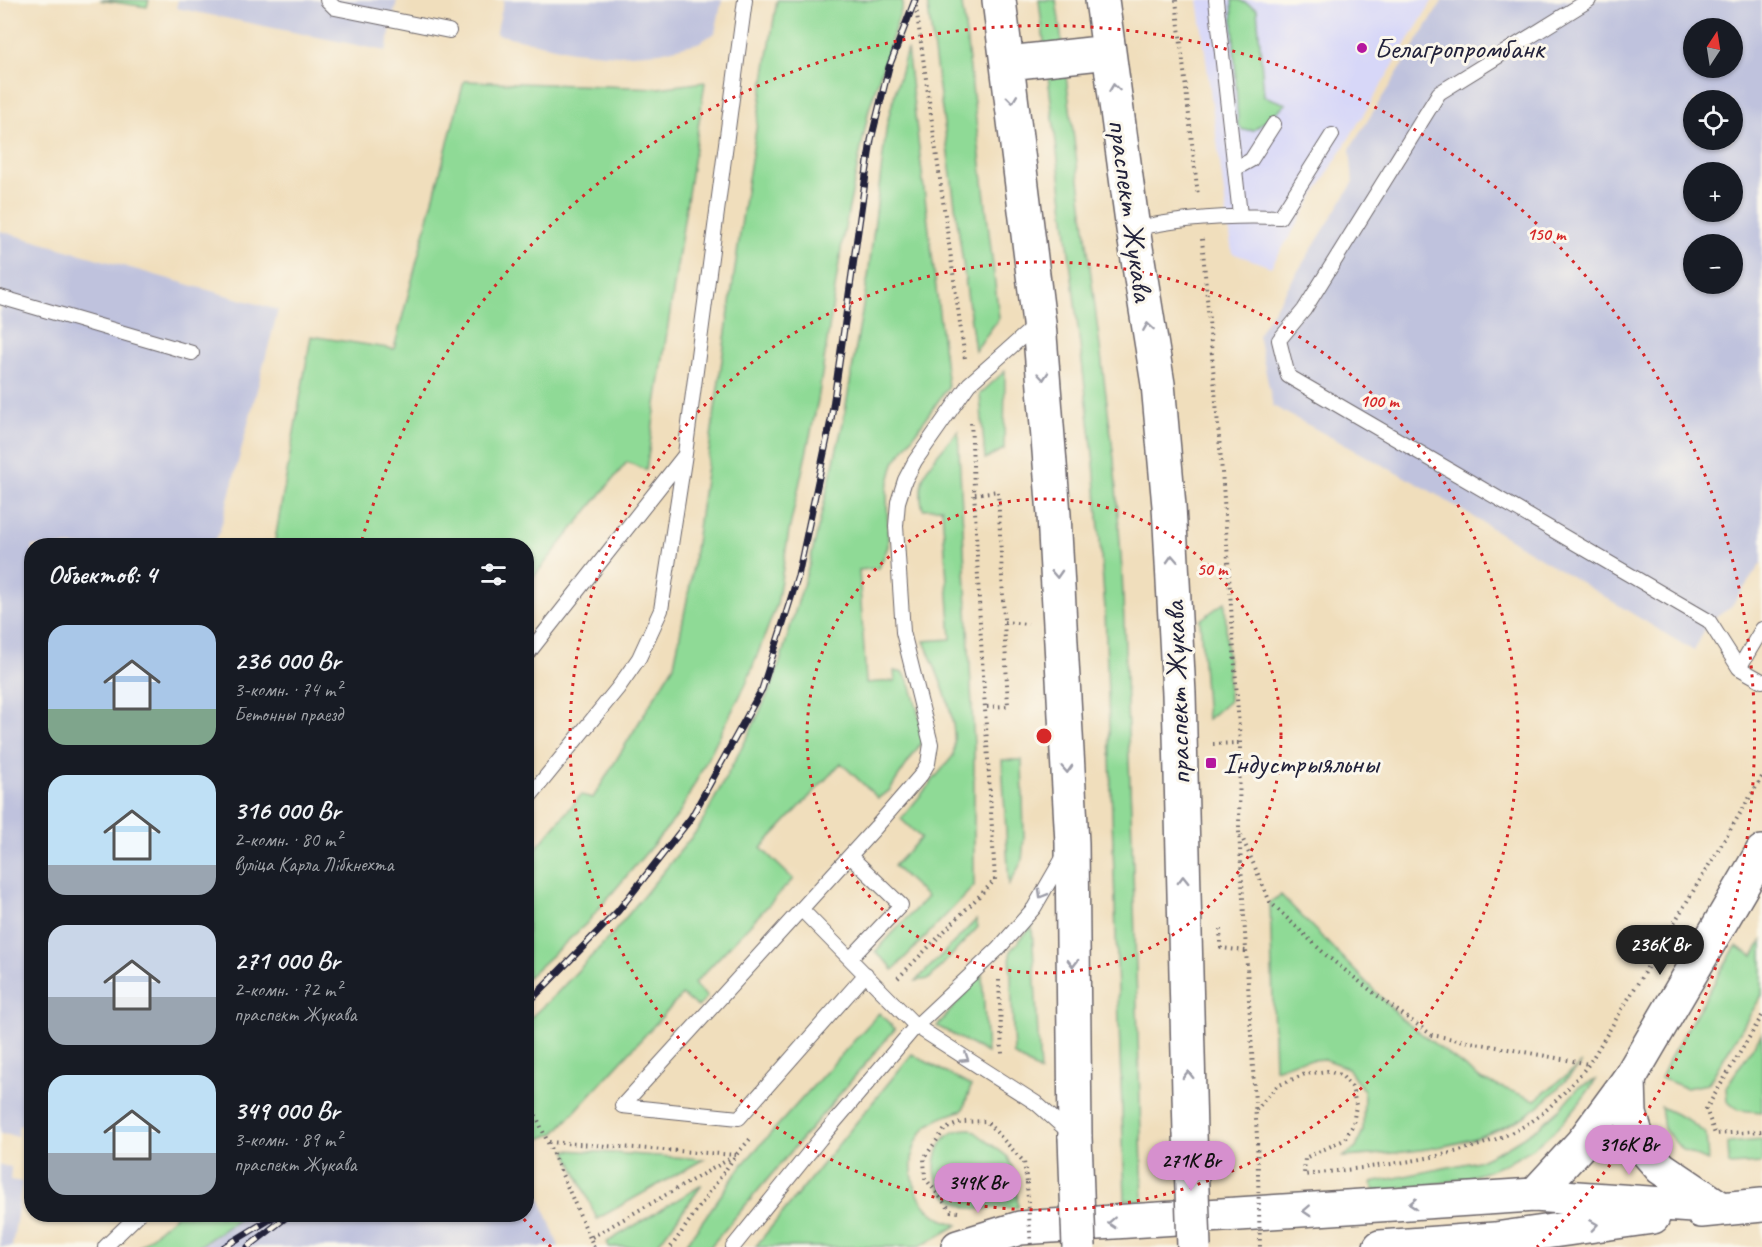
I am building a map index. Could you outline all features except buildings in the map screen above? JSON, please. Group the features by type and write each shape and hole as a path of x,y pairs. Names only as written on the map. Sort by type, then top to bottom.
{"main road":[{"name":"праспект Жукава","path":"1102,0 1133,229 1158,384 1169,506 1179,694 1194,1247"},
{"path":"1001,10 1039,323 1054,515 1072,843 1075,1137 1079,1247"},
{"path":"1008,63 1109,52"},
{"path":"1491,1243 1582,1143 1629,1079 1762,852"},
{"path":"1629,1079 1630,1114 1639,1143 1660,1168 1721,1208"},
{"path":"958,1247 1020,1228 1534,1195 1721,1208"},
{"path":"1447,1202 1474,1210 1484,1217 1491,1243"},
{"path":"1401,1246 1491,1243 1721,1208 1762,1205"}],"lane":[{"path":"327,0 335,8 450,31"},
{"path":"534,791 618,688 639,658 661,610 685,454 745,0"},
{"path":"1216,0 1240,215"},
{"path":"1589,0 1439,93 1304,310 1279,340 1288,375 1709,621 1739,668 1762,681"},
{"path":"1235,169 1251,160 1274,124"},
{"path":"1133,229 1200,217 1240,215 1280,217 1332,135"},
{"path":"0,297 192,353"},
{"path":"866,974 739,1118 622,1106 850,856 928,764 932,744 903,632 896,526 898,502 905,480 915,461 969,384 1039,323"},
{"path":"534,646 685,454"},
{"path":"1739,668 1762,629"},
{"path":"733,1247 820,1139 916,1026 998,949 1034,908 1072,843"},
{"path":"850,856 900,905 850,959"},
{"path":"801,909 916,1026 1036,1103 1075,1137"},
{"path":"105,1247 131,1222"}],"path":[{"path":"884,992 995,880 969,384 915,0"},
{"path":"1176,0 1200,217 1240,743 1239,831 1256,1110 1260,1247"},
{"path":"975,494 998,491 1005,634 1008,705 985,707"},
{"path":"1211,754 1211,744 1240,743"},
{"path":"1256,1110 1278,1086 1305,1074 1327,1071 1341,1075 1352,1087 1356,1105 1353,1125 1344,1140 1305,1158 1304,1175 1413,1160 1489,1142 1533,1120 1562,1096 1589,1064 1762,777"},
{"path":"1239,831 1270,902 1327,956 1432,1035 1589,1064"},
{"path":"1220,924 1221,948 1246,951"},
{"path":"999,969 1002,1057"},
{"path":"1762,1016 1706,1109 1715,1134 1762,1131"},
{"path":"534,1110 594,1247"},
{"path":"967,1213 951,1211 925,1178 924,1158 945,1129 962,1122 986,1121 1024,1162 1031,1247"},
{"path":"671,1247 736,1155 759,1130"},
{"path":"549,1142 736,1155"},
{"path":"590,1238 736,1155"}],"shaded area":[{"path":"178,0 397,0 386,51 176,8"},
{"path":"504,0 722,0 715,33 698,43 660,52 617,55 572,51 496,34"},
{"path":"1198,0 1433,0 1271,267 1232,253"},
{"path":"1443,0 1762,0 1762,562 1730,608 1709,621 1694,651 1427,489 1273,406 1258,335 1353,183 1350,149"},
{"path":"0,231 278,310 219,534 216,538 24,538 24,1126 19,1125 17,1136 0,1134"},
{"path":"0,1165 11,1167 10,1180 22,1182 12,1247 0,1247"},
{"path":"534,1181 559,1247 198,1247 235,1222 534,1222"}],"green space":[{"path":"100,0 149,0 147,7"},
{"path":"777,0 902,0 903,4 869,109 843,237 818,400 789,531 777,604 746,684 679,814 586,924 534,972 534,851 581,795 593,798 674,665 690,585 746,191"},
{"path":"927,0 961,0 964,18 999,318 975,351"},
{"path":"1039,0 1056,0 1114,459 1122,570 1143,1201 1125,1200 1105,609 1094,463"},
{"path":"1232,0 1239,0 1257,9 1264,96 1286,104 1254,130 1243,130 1238,125"},
{"path":"907,49 948,387 894,463 887,489 888,546 879,568 859,570 866,683 895,681 894,671 904,673 911,687 925,737 889,791 878,798 841,763 761,848 793,879 694,984 707,997 698,1007 682,995 555,1133 534,1141 534,1014 614,932 699,828 774,681 810,562 843,423 868,277 887,123"},
{"path":"464,81 658,88 705,82 646,470 627,462 534,576 534,538 275,538 311,336 394,349"},
{"path":"1005,371 1004,449 985,459 980,394"},
{"path":"958,431 974,746 974,886 893,970 875,952 927,897 894,866 921,838 901,819 953,756 951,712 924,641 951,639 942,508 923,509 921,485 935,457"},
{"path":"1225,602 1229,701 1207,720 1200,620"},
{"path":"1002,760 1022,760 1024,837 1022,861 1009,885"},
{"path":"1281,895 1402,1019 1482,1080 1535,1100 1582,1063 1555,1091 1525,1116 1482,1136 1413,1151 1343,1157 1356,1148 1363,1130 1364,1091 1348,1068 1324,1059 1297,1061 1275,1069 1270,902"},
{"path":"976,920 978,927 929,979 916,981"},
{"path":"1032,926 1040,1072 1014,1055 1010,951"},
{"path":"1762,941 1762,995 1708,1084 1686,1088 1661,1078 1671,1056 1736,946 1753,956"},
{"path":"982,974 987,1053 937,1026"},
{"path":"879,1013 895,1029 710,1247 684,1247 743,1164"},
{"path":"1762,1033 1762,1112 1738,1110 1727,1101 1726,1087"},
{"path":"912,1054 971,1086 963,1110 930,1124 922,1132 913,1154 913,1179 922,1202 940,1218 958,1225 919,1247 755,1247"},
{"path":"1596,1080 1576,1108 1552,1133 1533,1148 1491,1170 1422,1186 1375,1191 1371,1183 1478,1161 1538,1128 1562,1107 1579,1087"},
{"path":"1661,1107 1686,1119 1706,1134 1708,1161 1682,1150 1664,1129"},
{"path":"971,1129 1008,1157 1016,1177 1018,1207 984,1209 966,1207 949,1198 940,1187 935,1168 940,1145 950,1134"},
{"path":"1762,1140 1762,1163 1729,1165 1728,1143"},
{"path":"566,1150 704,1159 597,1219"},
{"path":"702,1185 656,1247 609,1247 607,1242"},
{"path":"168,1222 235,1222 198,1247 139,1247"}],"railway":[{"path":"534,997 618,911 691,818 762,689 798,576 831,420 871,140 889,67 915,0"},
{"path":"224,1247 265,1222"},
{"path":"248,1247 280,1222"}],"place":[{"name":"Белагропромбанк","path":"1362,48"},
{"name":"Індустрыяльны","path":"1211,763"}]}
